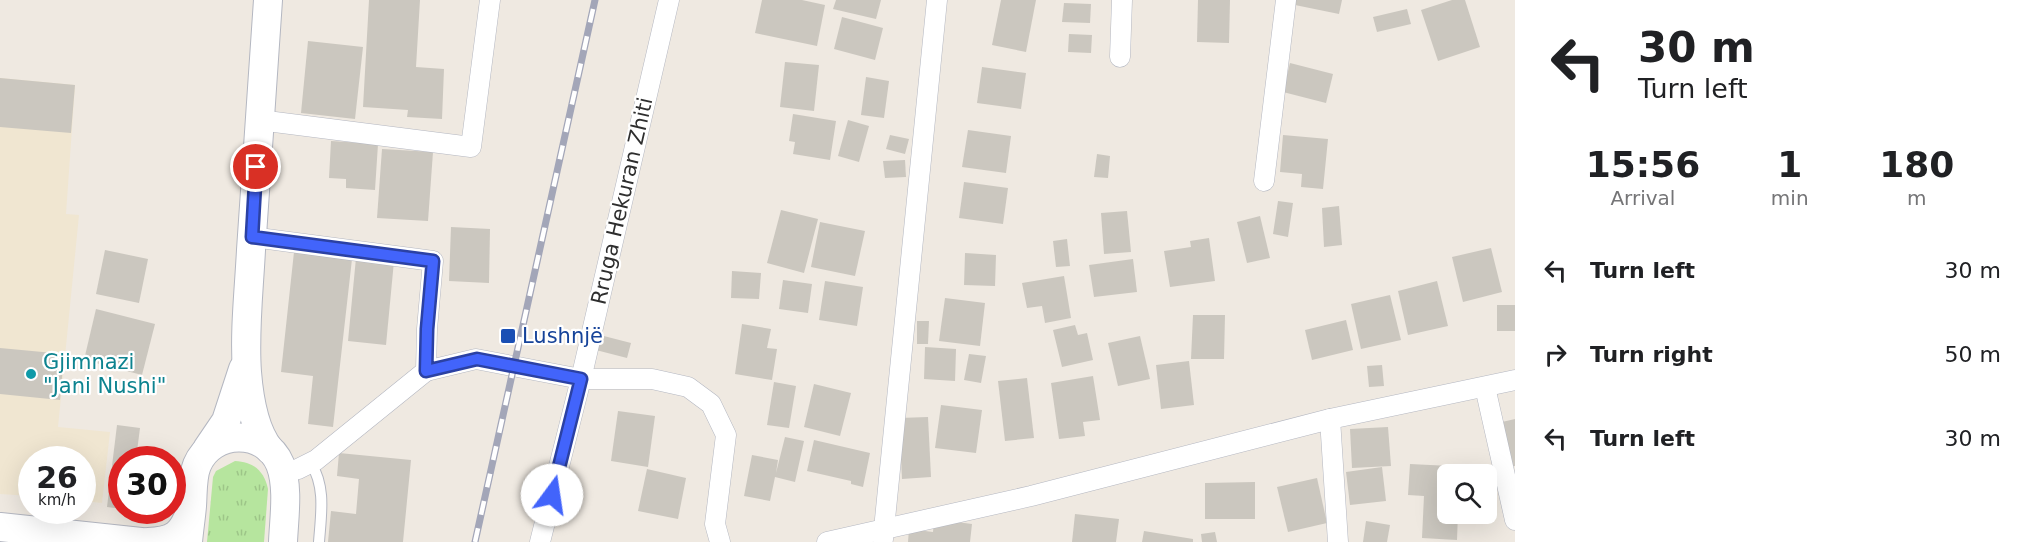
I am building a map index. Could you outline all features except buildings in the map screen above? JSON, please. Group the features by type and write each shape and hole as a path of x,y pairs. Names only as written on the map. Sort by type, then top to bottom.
{"main road":[{"path":"188,542 195,471 222,428 243,370 268,0"},
{"path":"246,349 248,388 259,427 276,461 284,501 283,542"},
{"path":"207,449 222,440 237,438 261,442 276,461"},
{"path":"148,542 163,541 178,534 186,524 192,508"},
{"path":"0,527 141,542"}],"street":[{"path":"259,120 471,147 490,0"},
{"name":"Rruga Hekuran Zhiti","path":"540,542 581,379 669,0"},
{"path":"883,535 937,0"},
{"path":"1120,57 1122,0"},
{"path":"1264,181 1286,0"},
{"path":"252,237 433,261 426,371"},
{"path":"276,461 298,469 311,463 426,371 477,359 581,379 652,379 688,387 711,404 726,435 715,524 720,542"},
{"path":"827,542 883,535 1330,419 1515,380"},
{"path":"1485,387 1515,520"},
{"path":"1330,419 1338,542"}],"lane":[{"path":"311,463 318,476 322,495 319,542"}],"shaded area":[{"path":"0,78 75,85 66,214 79,215 58,427 110,432 102,503 96,502 96,446 18,446 18,495 0,494"}],"green space":[{"path":"235,461 248,463 264,477 268,489 264,542 207,542 213,477 216,471"}],"railway":[{"path":"475,542 595,0"}],"place":[{"name":"Lushnjë","path":"508,336"},
{"name":"Gjimnazi \"Jani Nushi\"","path":"31,374"}],"route":[{"path":"256,167 252,237 433,261 426,371 477,359 581,379 552,495"}]}
